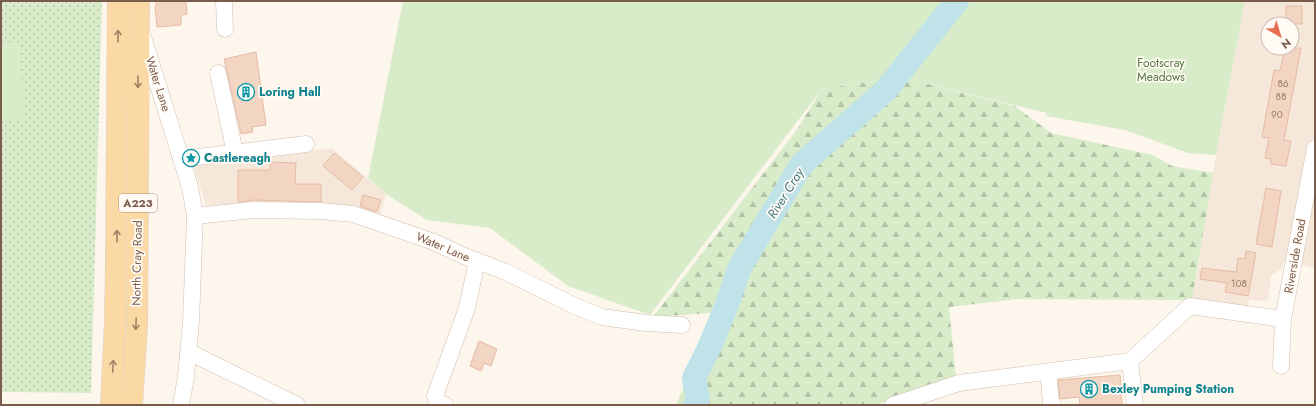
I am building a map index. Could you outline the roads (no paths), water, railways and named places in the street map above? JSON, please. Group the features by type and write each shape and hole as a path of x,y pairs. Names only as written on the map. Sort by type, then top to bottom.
{"main road":[{"name":"North Cray Road","path":"111,405 116,267 118,1"},
{"name":"North Cray Road","path":"132,405 137,324 138,1"}],"street":[{"path":"224,1 225,29"},
{"name":"Water Lane","path":"138,22 190,187 194,216 192,321 186,377 181,405"},
{"path":"218,73 235,153"},
{"path":"181,159 306,144"},
{"name":"Riverside Road","path":"1281,366 1283,319 1312,180 1315,148"},
{"name":"Water Lane","path":"194,216 254,210 320,211 353,214 434,242 506,272 601,319 682,325"},
{"path":"445,405 438,403 435,396 467,308 477,261"},
{"path":"893,405 959,383 1130,361 1190,306 1283,319"},
{"path":"189,352 297,405"},
{"path":"1130,361 1135,405"},
{"path":"1048,372 1051,402 1053,405"}],"waterway":[{"name":"River Cray","path":"695,405 698,400 694,378 709,348 727,305 740,267 802,164 886,90 957,1"}],"place":[{"name":"Loring Hall","path":"246,92"},
{"name":"Castlereagh","path":"191,158"},
{"name":"Bexley Pumping Station","path":"1089,389"}],"park label":[{"name":"Footscray Meadows","path":"1161,70"}]}
